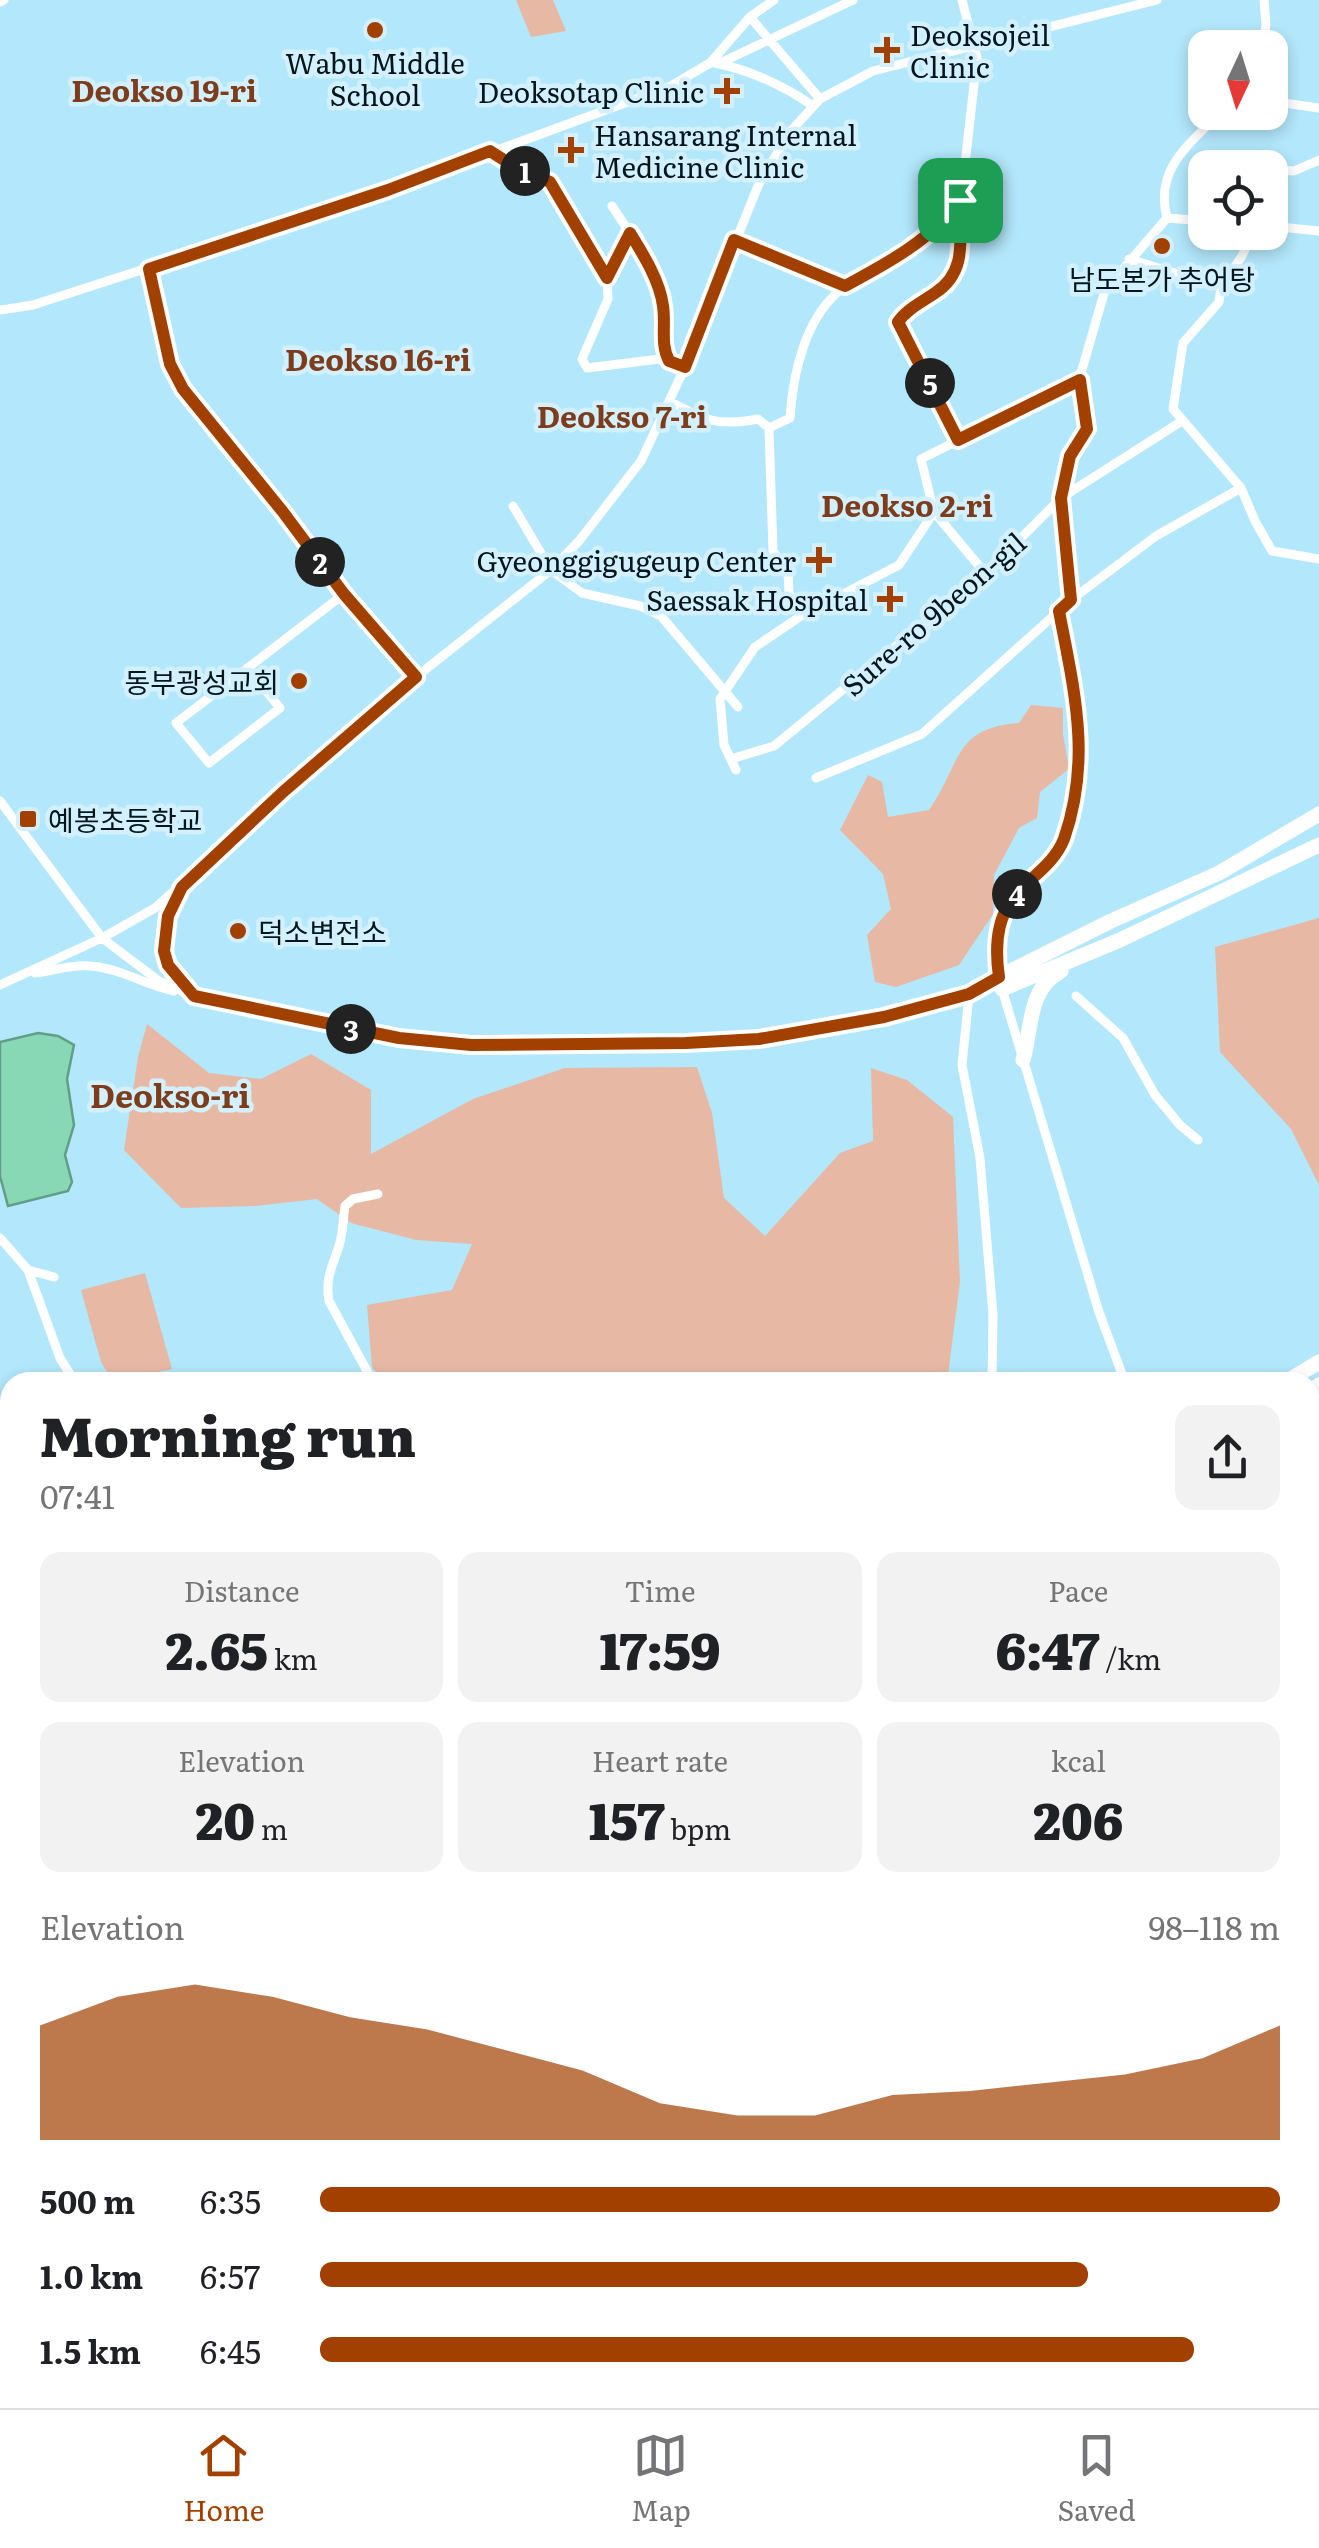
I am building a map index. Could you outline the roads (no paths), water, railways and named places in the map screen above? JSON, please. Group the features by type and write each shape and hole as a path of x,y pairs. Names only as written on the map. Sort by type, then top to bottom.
{"highway":[{"path":"1001,983 1111,921 1219,872 1319,812"},
{"path":"1001,983 1088,953 1319,845"},
{"path":"1024,1060 1033,1011 1046,979 1080,962 1088,953"}],"street":[{"path":"714,63 750,17 774,0"},
{"path":"0,310 34,305 388,190 671,86 853,0"},
{"path":"958,440 898,322 949,284 962,250 960,200 977,58 962,0"},
{"path":"0,986 155,908 416,677 551,570 606,509 641,461 685,367 758,186 789,133 816,103 873,71 1157,0"},
{"path":"1264,0 1265,30"},
{"path":"750,17 816,103"},
{"path":"714,63 816,103"},
{"path":"1288,104 1319,108"},
{"path":"1167,218 1162,188 1173,162 1204,130"},
{"path":"490,151 550,182 607,278 608,299 582,359 587,368 668,358"},
{"path":"1288,171 1319,160"},
{"path":"769,428 790,418 793,380 813,326 829,302 845,286 904,252 952,212 960,200"},
{"path":"612,206 641,250 663,302 662,348 668,358 685,367"},
{"path":"1167,218 1188,220"},
{"path":"1071,600 1061,498 1070,456 1087,429 1080,380 1105,290 1167,218"},
{"path":"1288,228 1319,231"},
{"path":"607,278 630,233"},
{"path":"734,240 845,286"},
{"path":"1245,250 1220,287 1219,302 1183,343 1173,409 1241,488 1272,551 1319,559"},
{"path":"1129,259 1220,287"},
{"path":"149,269 170,364 183,389 344,594 416,677"},
{"path":"985,573 934,512 921,459 1080,380"},
{"path":"669,401 718,423 758,419 769,428 772,551 788,572 788,594 801,616"},
{"name":"Sure-ro 9beon-gil","path":"731,760 774,746 985,573 1061,498 1182,421"},
{"path":"816,778 922,734 1071,600 1156,536 1241,488"},
{"path":"513,506 551,570 582,593 640,606 661,616 738,707"},
{"path":"736,770 724,745 720,700 755,647 801,616 899,566 934,512"},
{"path":"247,668 280,708 209,763 176,722 344,594"},
{"path":"1059,611 1080,722 1077,787 1063,842 1043,871 1019,891 999,924 996,950 1001,983 1121,1372"},
{"path":"0,800 102,938 159,980 192,995"},
{"path":"182,887 168,916 164,951 168,965 192,995"},
{"path":"27,974 67,966 94,966 118,971 158,988 399,1038 471,1045 759,1039 884,1017 1001,983"},
{"path":"969,994 962,1065 980,1158 994,1314 992,1372"},
{"path":"1076,996 1123,1038 1156,1095 1198,1140"},
{"path":"367,1372 329,1301 326,1286 340,1243 344,1206 353,1199 378,1194"},
{"path":"0,1238 28,1270 68,1372"},
{"path":"28,1270 54,1277"}],"place":[{"name":"Wabu Middle School","path":"375,30"},
{"name":"Deoksojeil Clinic","path":"887,50"},
{"name":"Deoksotap Clinic","path":"727,91"},
{"name":"Hansarang Internal Medicine Clinic","path":"571,150"},
{"name":"남도본가 추어탕","path":"1162,246"},
{"name":"Gyeonggigugeup Center","path":"819,560"},
{"name":"Saessak Hospital","path":"890,599"},
{"name":"동부광성교회","path":"299,681"},
{"name":"예봉초등학교","path":"28,819"},
{"name":"덕소변전소","path":"238,931"}],"district":[{"name":"Deokso 19-ri","path":"164,89"},
{"name":"Deokso 16-ri","path":"378,358"},
{"name":"Deokso 7-ri","path":"622,415"},
{"name":"Deokso 2-ri","path":"907,504"},
{"name":"Deokso-ri","path":"170,1094"}]}
